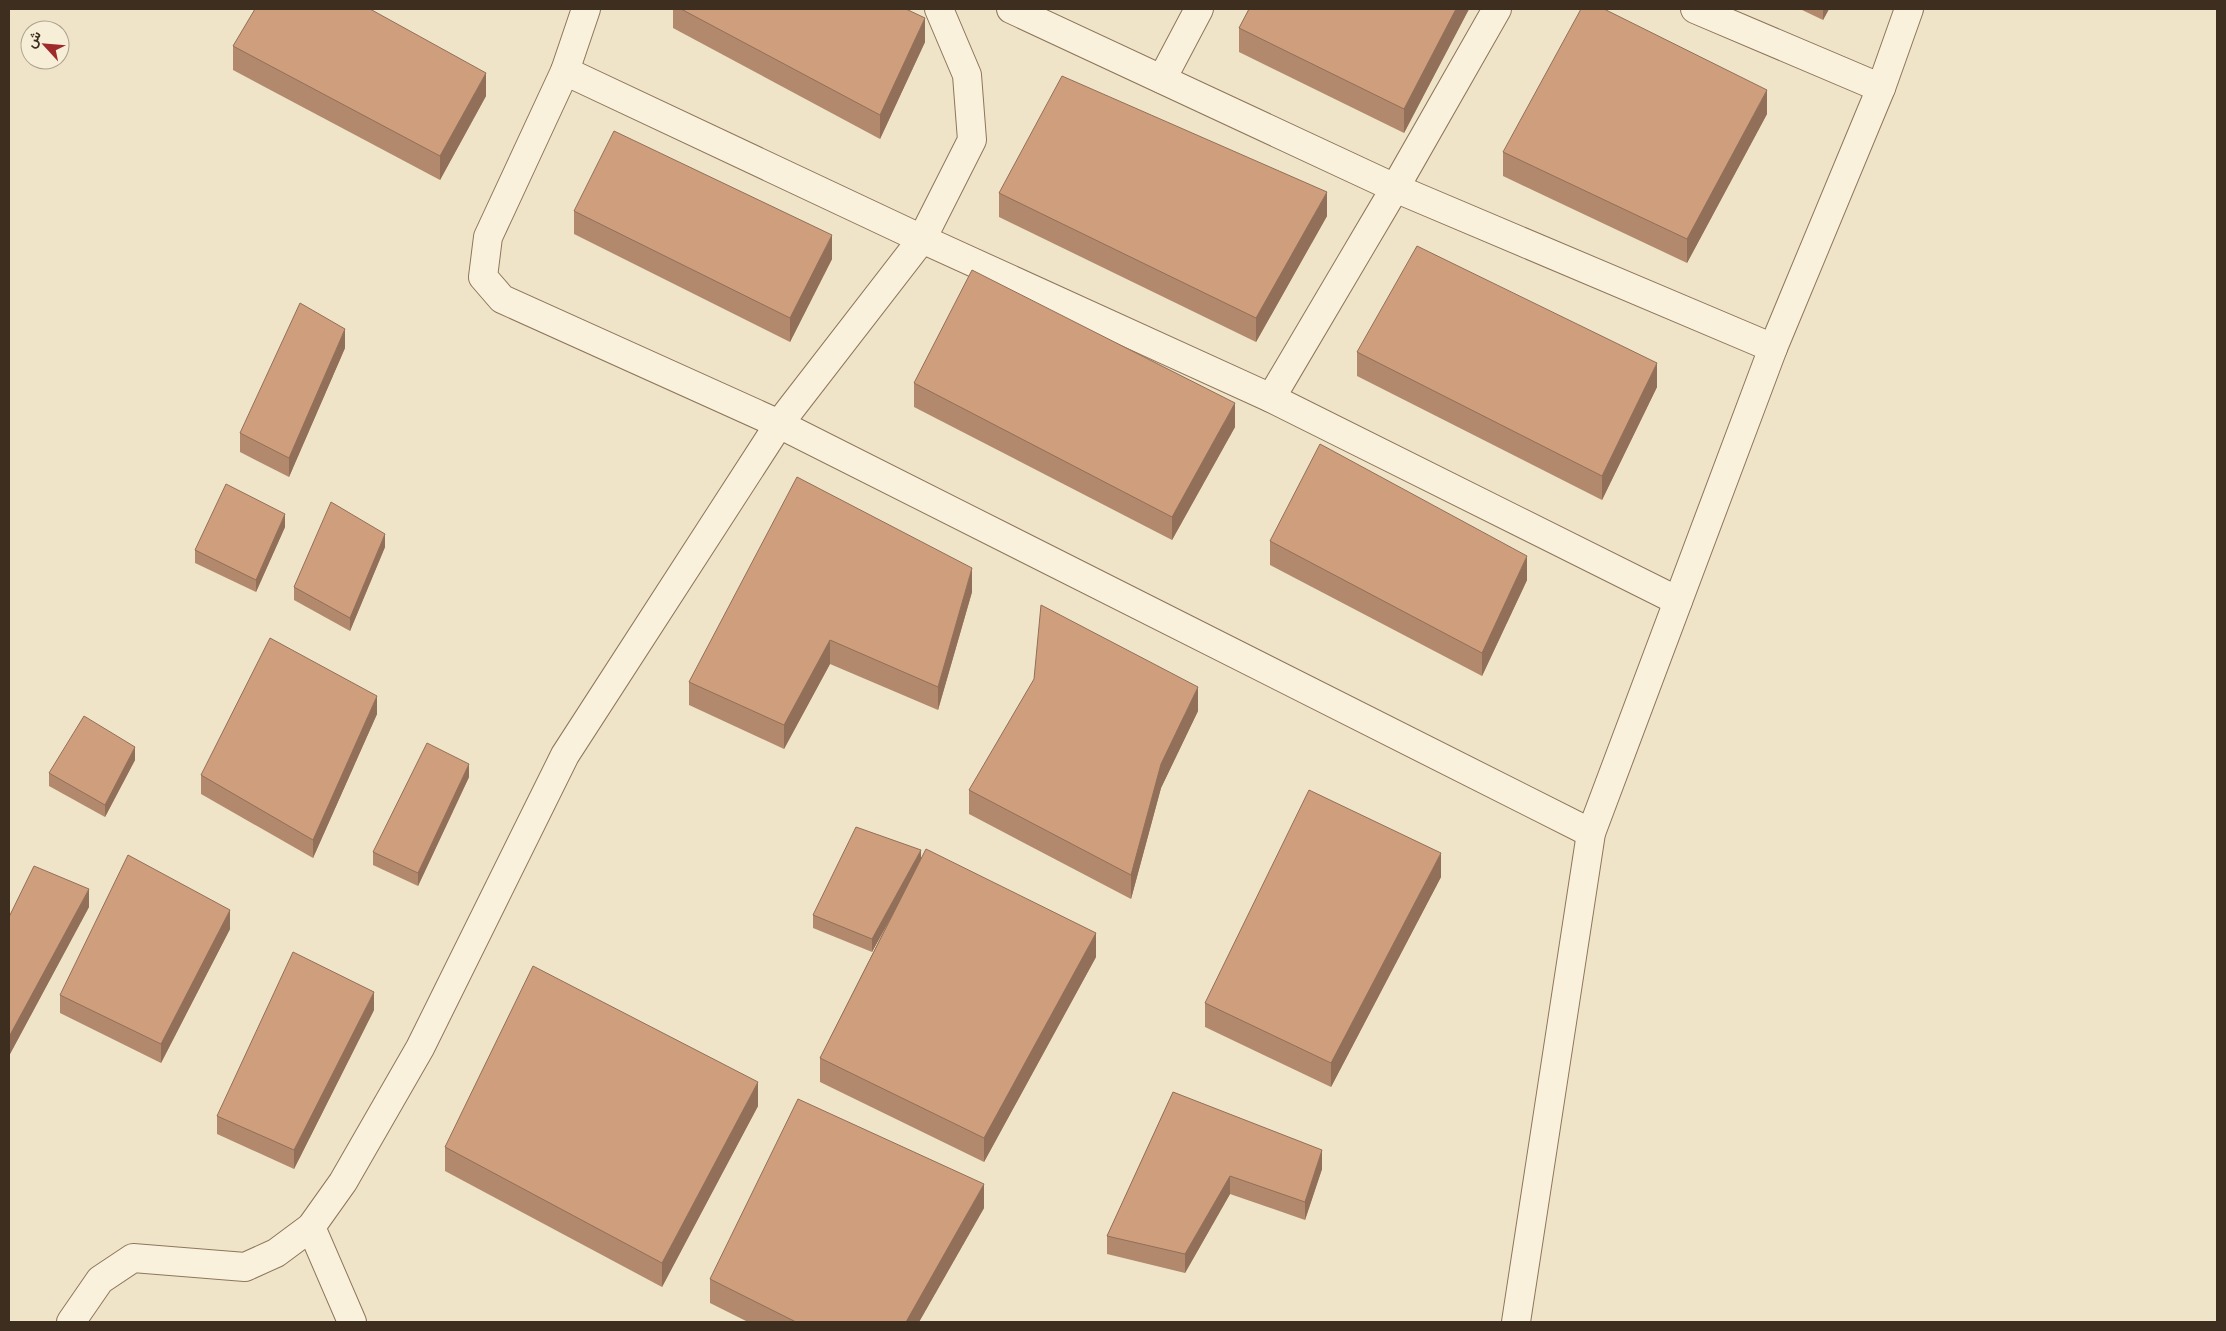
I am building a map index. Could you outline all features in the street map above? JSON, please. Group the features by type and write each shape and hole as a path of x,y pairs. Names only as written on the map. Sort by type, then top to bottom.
{"street":[{"path":"586,9 565,72 488,237 483,277 502,298 779,424 1591,833"},
{"path":"71,1322 100,1280 133,1258 246,1267 276,1252 311,1227 343,1182 420,1048 565,755 779,424 922,239 972,140 966,75 939,9"},
{"path":"1011,9 1394,188 1773,348"},
{"path":"1162,79 1199,9"},
{"path":"1271,398 1497,9"},
{"path":"1695,9 1881,88"},
{"path":"1516,1322 1591,833 1773,348 1881,88 1909,9"},
{"path":"565,72 922,239 1271,398 1678,601"},
{"path":"311,1227 352,1322"}],"building":[{"path":"255,9 370,9 486,73 440,156 233,46"},
{"path":"681,9 906,9 925,18 880,115"},
{"path":"1249,9 1456,9 1404,109 1239,28"},
{"path":"1581,9 1604,9 1767,90 1687,239 1503,152"},
{"path":"1062,76 1327,192 1256,318 999,193"},
{"path":"614,131 832,235 790,318 574,211"},
{"path":"1417,246 1657,363 1602,476 1357,352"},
{"path":"972,270 1235,403 1172,517 914,383"},
{"path":"300,303 345,329 289,458 240,433"},
{"path":"1320,444 1527,556 1482,653 1270,541"},
{"path":"797,477 972,568 938,687 830,640 784,725 689,682"},
{"path":"226,484 285,514 256,580 195,550"},
{"path":"331,502 385,534 350,618 294,587"},
{"path":"1041,605 1198,687 1161,764 1131,875 969,790 1034,679"},
{"path":"270,638 377,696 313,840 201,775"},
{"path":"84,716 135,747 105,805 49,773"},
{"path":"427,743 469,764 418,873 373,852"},
{"path":"1309,790 1441,853 1331,1063 1205,1003"},
{"path":"856,827 921,850 872,939 813,915"},
{"path":"926,849 1096,933 984,1138 820,1058"},
{"path":"128,855 230,910 161,1044 60,995"},
{"path":"34,866 89,889 9,1035 9,917"},
{"path":"293,952 374,992 294,1150 217,1116"},
{"path":"533,966 758,1082 662,1263 445,1147"},
{"path":"1173,1092 1322,1150 1305,1202 1230,1176 1185,1254 1107,1236"},
{"path":"798,1099 984,1184 906,1322 796,1322 710,1279"}]}
